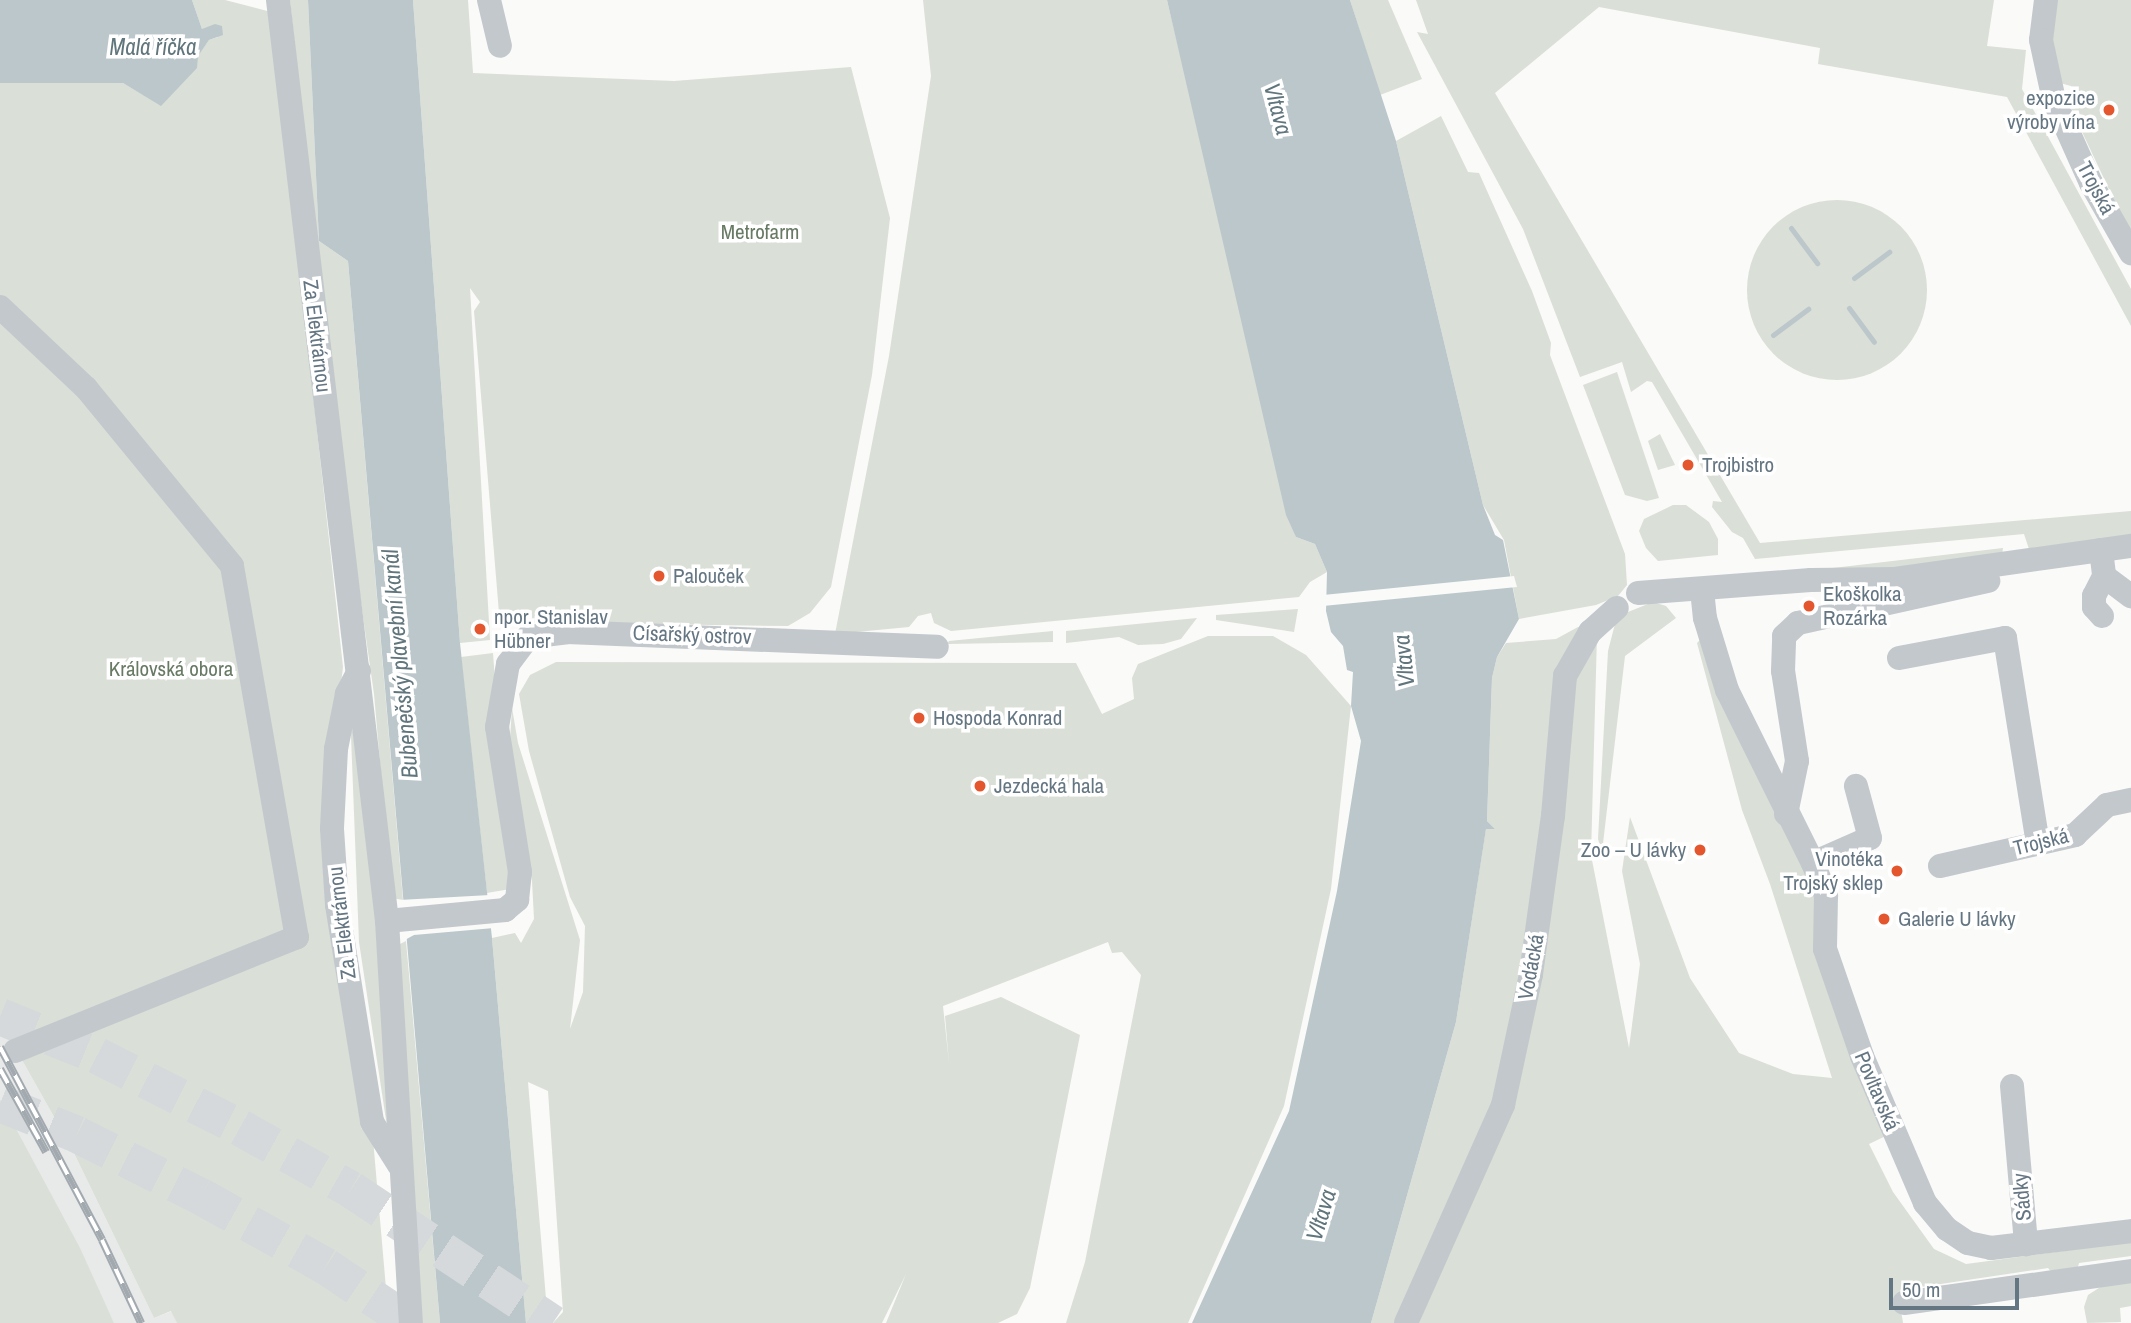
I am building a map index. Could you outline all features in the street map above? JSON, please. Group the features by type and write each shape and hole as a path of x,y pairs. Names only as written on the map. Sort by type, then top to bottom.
{"street":[{"name":"Za Elektrárnou","path":"278,0 391,921 401,1169 411,1323"},
{"path":"489,0 500,46"},
{"name":"Trojská","path":"2046,0 2041,40 2054,100 2091,183 2131,253"},
{"path":"0,307 92,395 232,566 297,937 15,1051"},
{"path":"1639,593 1811,580 1895,579 2131,547"},
{"path":"2101,550 2104,576 2094,596 2094,607 2102,616"},
{"path":"1786,814 1797,761 1783,671 1784,636 1798,623 1989,581 2018,561"},
{"path":"2104,576 2131,596"},
{"name":"Povltavská","path":"1702,590 1705,618 1727,690 1786,814 1813,863 1826,896 1829,961 1905,1163 1925,1203 1947,1229 1968,1243 1991,1248 2026,1244"},
{"name":"Vodácká","path":"1406,1323 1503,1105 1531,974 1553,816 1565,676 1590,632 1617,608"},
{"name":"Císařský ostrov","path":"391,921 505,910 517,900 521,882 498,753 498,704 508,664 523,640 537,634 567,632 937,647"},
{"path":"1899,658 2005,638 2038,843"},
{"name":"Za Elektrárnou","path":"359,671 347,694 336,749 332,829 337,905 372,1122 401,1169"},
{"path":"1813,863 1870,838 1856,786"},
{"name":"Trojská","path":"1940,866 2075,835 2107,805 2131,800"},
{"name":"Sádky","path":"2012,1086 2026,1244 2131,1231"},
{"path":"1904,1303 2131,1271"}],"shaded area":[{"path":"0,1021 71,1147 154,1318 172,1311 177,1323 114,1323 0,1099"}],"green space":[{"name":"Královská obora","path":"192,0 225,0 271,12 343,667 323,829 361,1128 373,1139 389,1323 177,1323 171,1311 154,1318 71,1147 0,1021 0,83 123,83 161,105 209,40 218,37 202,29"},
{"path":"290,0 308,0 319,241 348,261 403,900 392,898 374,694 336,427"},
{"name":"Metrofarm","path":"413,0 468,0 473,73 674,81 851,67 890,218 872,375 831,587 810,613 788,626 510,622 499,613 474,311 480,302 470,288 490,640 460,643"},
{"path":"923,0 1167,0 1296,537 1315,544 1327,572 1310,582 1299,597 951,631 934,623 931,613 918,616 909,627 835,634 889,356 931,76"},
{"path":"1350,0 1388,0 1422,79 1380,95"},
{"path":"1416,0 1994,0 1987,46 2026,50 2022,89 2131,289 2131,326 2007,97 1818,64 1820,48 1599,7 1495,93 1760,543 2131,511 2131,538 2029,549 2024,534 1755,559 1743,538 1732,532 1712,507 1713,501 1722,502 1652,382 1647,381 1631,392 1622,362 1580,377 1523,229 1417,32 1428,34"},
{"path":"2057,0 2131,0 2131,236 2068,102 2076,98 2071,86 2060,83 2051,44"},
{"path":"1441,116 1468,172 1479,173 1532,291 1551,343 1550,355 1625,554 1627,585 1618,596 1596,605 1519,619 1504,540 1483,505 1396,141"},
{"path":"1837,200 1871,207 1901,226 1920,256 1927,290 1920,324 1901,354 1871,373 1837,380 1803,373 1773,354 1754,324 1747,290 1754,256 1773,226 1803,207"},
{"path":"1617,372 1659,498 1647,501 1625,495 1583,385"},
{"path":"1660,434 1675,465 1658,470 1648,441"},
{"path":"1673,505 1686,505 1709,522 1718,539 1718,555 1658,561 1646,548 1639,531 1644,519"},
{"path":"2003,548 2002,555 1928,567 1816,570"},
{"path":"1653,602 1666,606 1676,618 1625,656 1602,852 1598,839 1608,651 1615,624 1623,614"},
{"path":"1298,609 1294,632 1216,620 1216,615"},
{"path":"1197,618 1181,639 1163,644 1138,645 1119,637 1066,643 1066,631"},
{"path":"1578,627 1588,627 1570,653 1503,1105 1406,1323 1371,1323 1456,1022 1486,828 1495,829 1487,821 1492,678 1497,657 1506,643 1556,639"},
{"path":"1053,631 1053,642 947,644 949,641"},
{"path":"1597,635 1591,855 1629,1048 1640,964 1622,871 1630,817 1690,978 1739,1053 1793,1074 1832,1078 1770,884 1742,810 1697,643 1705,635 1808,870 1892,1133 1869,1144 1893,1192 1934,1249 1966,1264 2131,1242 2131,1256 2079,1263 2077,1270 2053,1274 2048,1268 1914,1288 1911,1295 1899,1297 1903,1323 1419,1323 1507,1113 1571,690"},
{"path":"1208,636 1273,636 1306,655 1351,706 1331,889 1284,1106 1188,1323 1066,1323 1085,1262 1141,975 1122,952 1112,953 1108,942 943,1006 949,1063 945,1016 1001,997 1080,1035 1030,1288 1017,1314 998,1323 886,1323 906,1274 882,1323 553,1323 563,1312 548,1091 528,1082 548,1323 526,1323 492,938 515,933 521,943 534,919 532,881 509,755 512,708 518,743 580,940 570,1029 583,992 585,926 570,897 529,751 519,694 530,675 556,662 1076,663 1102,714 1134,699 1132,678 1138,664"},
{"path":"493,653 510,889 487,893 461,657"},
{"path":"350,710 378,921 388,1133 359,942"},
{"path":"406,941 440,1323 420,1323 398,945"},
{"path":"0,1099 80,1248 114,1323 0,1323"},
{"path":"2131,1281 2131,1306 2120,1308 2121,1322 2087,1323 2084,1307 2088,1295 2105,1284"}],"water":[{"name":"Malá říčka","path":"0,0 192,0 202,29 215,24 222,26 223,35 209,40 198,56 197,68 161,106 123,83 0,83"},
{"name":"Bubenečský plavební kanál","path":"308,0 413,0 460,643 492,938 526,1323 440,1323 348,261 319,241"},
{"name":"Vltava","path":"1167,0 1350,0 1396,141 1483,505 1495,535 1503,540 1519,619 1497,657 1492,678 1487,821 1495,829 1486,829 1456,1022 1371,1323 1192,1323 1289,1111 1337,891 1361,741 1351,706 1353,672 1347,670 1343,646 1331,632 1326,611 1327,572 1315,544 1296,537 1286,515"}],"pier":[{"path":"1514,576 1517,587 1323,606 1323,595"},
{"path":"490,895 494,928 414,935 403,941 399,900"}],"waterway":[{"path":"1791,228 1817,263"},
{"path":"1854,278 1889,252"},
{"path":"1849,308 1874,342"},
{"path":"1773,335 1808,309"}],"tunnel":[{"path":"0,1016 97,1055 240,1127 351,1189 553,1323"},
{"path":"0,1103 77,1134 201,1196 326,1266 411,1323"}],"railway":[{"path":"0,1047 102,1240 141,1323"},
{"path":"0,1069 46,1152"}],"place":[{"name":"expozice výroby vína","path":"2109,110"},
{"name":"Trojbistro","path":"1688,465"},
{"name":"Palouček","path":"659,576"},
{"name":"Ekoškolka Rozárka","path":"1809,606"},
{"name":"npor. Stanislav Hübner","path":"480,629"},
{"name":"Hospoda Konrad","path":"919,718"},
{"name":"Jezdecká hala","path":"980,786"},
{"name":"Zoo – U lávky","path":"1700,850"},
{"name":"Vinotéka Trojský sklep","path":"1897,871"},
{"name":"Galerie U lávky","path":"1884,919"}]}
